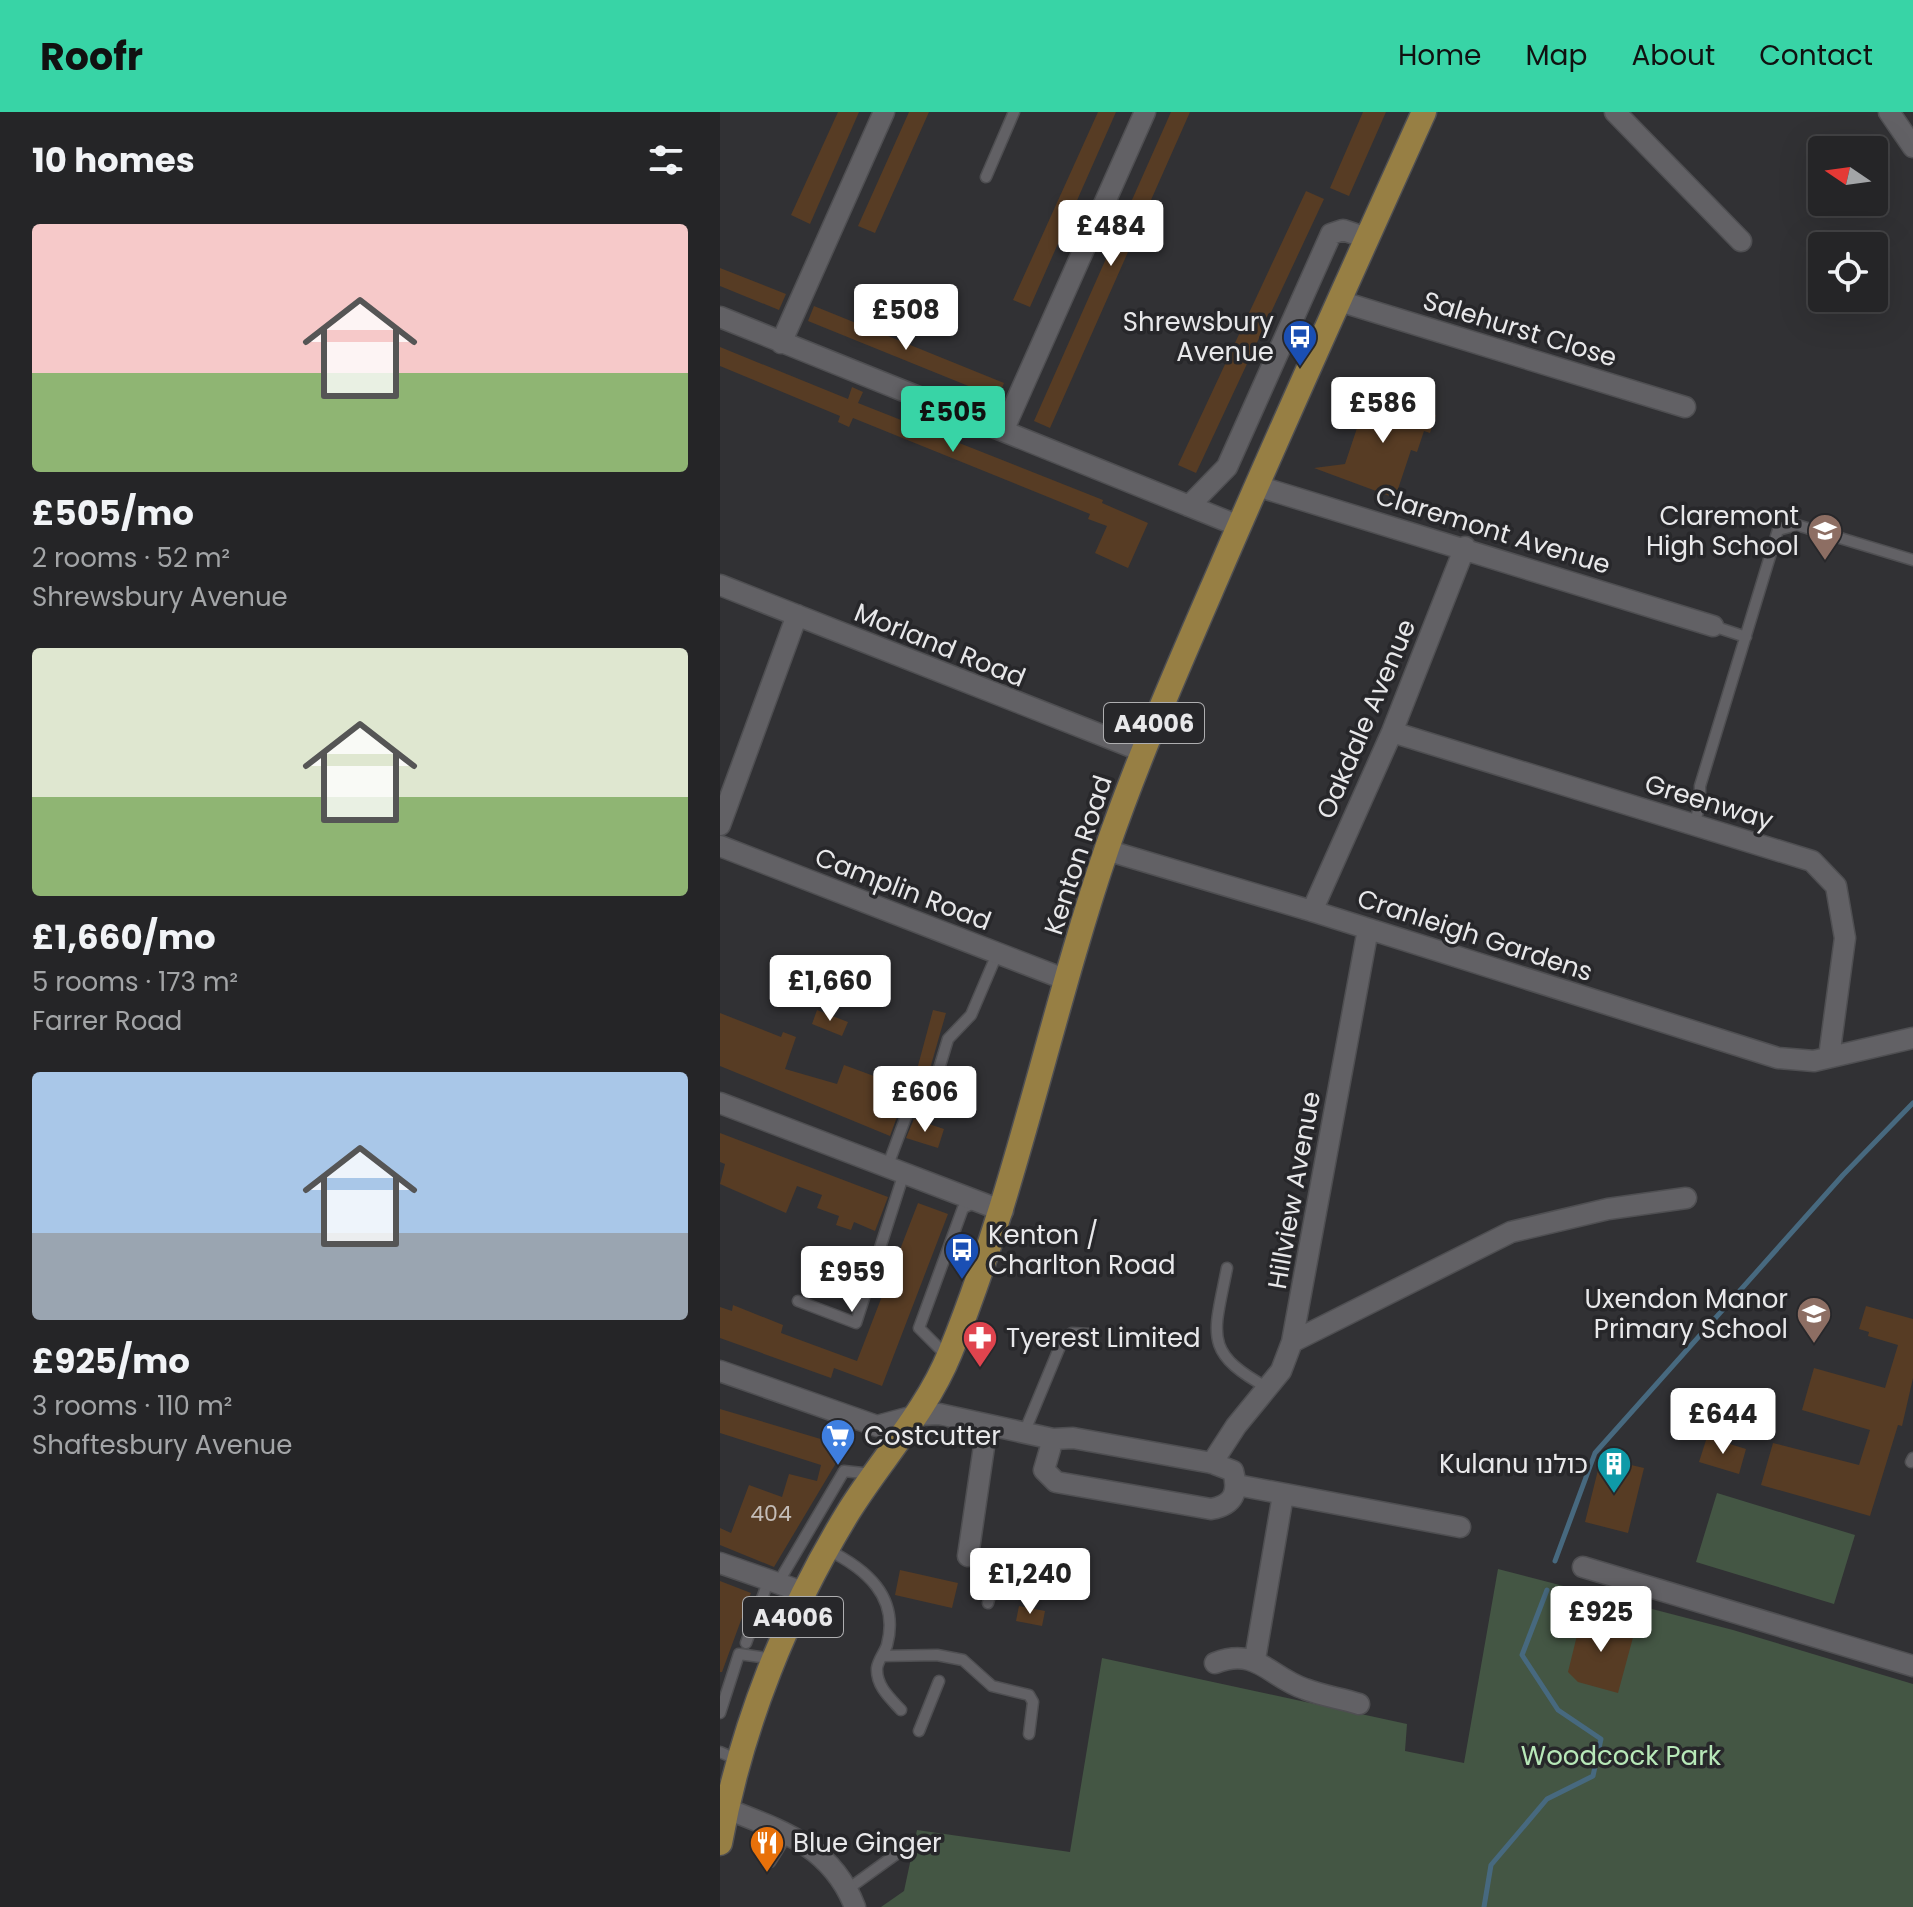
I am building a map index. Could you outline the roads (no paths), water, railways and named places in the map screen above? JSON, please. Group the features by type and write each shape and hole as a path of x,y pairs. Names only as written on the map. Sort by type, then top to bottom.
{"main road":[{"name":"Kenton Road","path":"918,1415 948,1358 1003,1211 1106,850 1142,751 1424,112"},
{"name":"A4006","path":"720,1843 727,1809 729,1756 776,1659 803,1592 873,1474 918,1415"}],"street":[{"path":"781,343 884,112"},
{"path":"1003,431 1145,112"},
{"path":"1615,112 1741,241"},
{"path":"1889,112 1913,147"},
{"path":"1189,506 1227,467 1331,234 1343,230 1367,238"},
{"name":"Salehurst Close","path":"1339,301 1685,407"},
{"path":"720,317 1239,526"},
{"name":"Claremont Avenue","path":"1257,486 1303,492 1713,626"},
{"name":"Oakdale Avenue","path":"1312,911 1392,732 1465,547"},
{"name":"Morland Road","path":"720,585 1142,751"},
{"path":"720,825 797,615"},
{"name":"Greenway","path":"1392,732 1812,861 1836,886 1845,938 1829,1057"},
{"name":"Camplin Road","path":"720,846 1067,980"},
{"name":"Cranleigh Gardens","path":"1106,850 1312,911 1778,1058 1814,1061 1913,1038"},
{"name":"Hillview Avenue","path":"1212,1463 1236,1426 1281,1371 1292,1342 1368,929"},
{"path":"720,1103 1003,1211"},
{"path":"1292,1342 1511,1232 1608,1209 1686,1198"},
{"path":"720,1371 877,1426 918,1415 939,1414 1053,1439 1073,1438 1212,1463 1235,1478 1283,1495 1460,1527"},
{"path":"968,1556 987,1426"},
{"path":"1053,1439 1044,1470 1056,1482 1211,1509 1224,1507 1233,1499 1235,1478 1227,1442"},
{"path":"1255,1659 1283,1495"},
{"path":"720,1563 803,1592"},
{"path":"1583,1567 1913,1666"},
{"path":"1215,1663 1230,1657 1255,1659 1284,1681 1359,1704"},
{"path":"727,1809 810,1845 831,1865 852,1898"}],"lane":[{"path":"986,177 1014,112"},
{"path":"1694,825 1700,804 1700,786 1778,530 1797,525 1913,560"},
{"path":"1713,626 1746,637"},
{"path":"798,1301 856,1323 911,1103 932,1092 948,1039 971,1015 997,954"},
{"path":"948,1358 919,1328 963,1208 978,1201"},
{"path":"1227,1268 1217,1320 1217,1343 1227,1361 1268,1388"},
{"path":"1024,1433 1063,1339 1072,1333 1090,1334"},
{"path":"746,1643 773,1581 844,1471 873,1474"},
{"path":"826,1549 857,1564 877,1583 889,1612 888,1644 877,1666 882,1689 901,1710"},
{"path":"968,1556 983,1565 998,1567 988,1603"},
{"path":"720,1713 739,1654 776,1659"},
{"path":"882,1656 937,1655 963,1660 992,1686 1029,1695 1033,1702 1029,1734"},
{"path":"919,1731 939,1681"},
{"path":"770,1862 788,1833"},
{"path":"852,1898 902,1850"}],"waterway":[{"path":"1555,1561 1595,1453 1843,1175 1913,1103"},
{"path":"1484,1907 1491,1865 1547,1799 1593,1776 1601,1739 1558,1710 1522,1655 1547,1590"}],"place":[{"name":"Shrewsbury Avenue","path":"1300,368"},
{"name":"Claremont High School","path":"1825,562"},
{"name":"Kenton / Charlton Road","path":"962,1281"},
{"name":"Uxendon Manor Primary School","path":"1814,1345"},
{"name":"Tyerest Limited","path":"980,1369"},
{"name":"Costcutter","path":"838,1467"},
{"name":"Kulanu כולנו","path":"1614,1495"},
{"name":"Blue Ginger","path":"767,1874"}],"park label":[{"name":"Woodcock Park","path":"1621,1756"}]}
